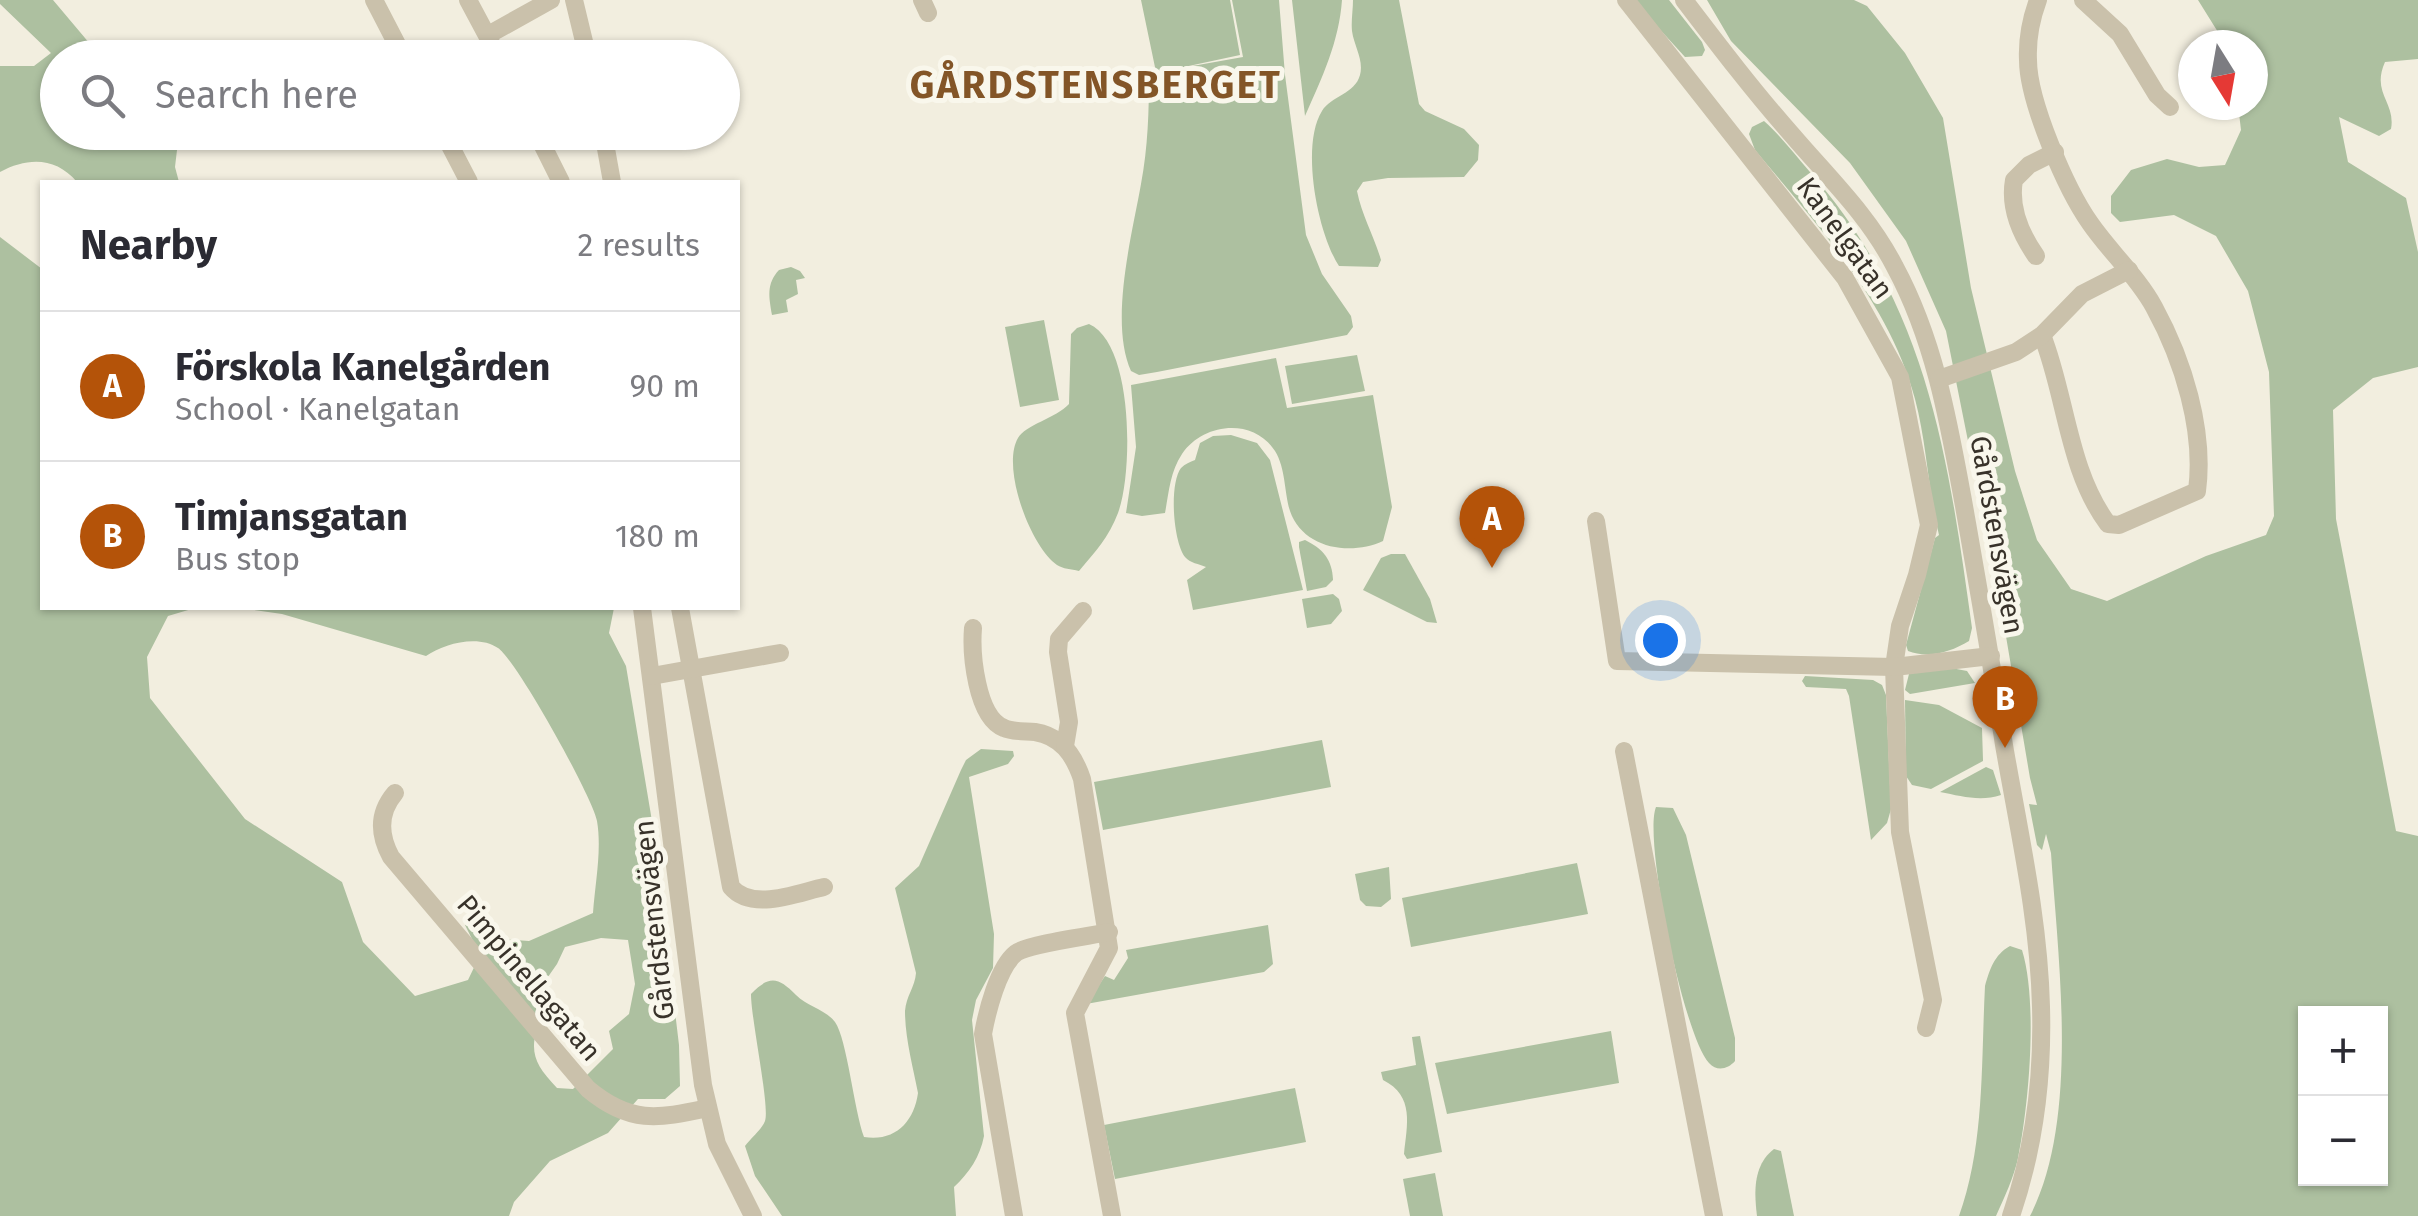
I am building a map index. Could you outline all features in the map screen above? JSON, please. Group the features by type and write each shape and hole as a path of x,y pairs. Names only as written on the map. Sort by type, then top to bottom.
{"street":[{"path":"374,0 395,40"},
{"path":"468,0 490,40"},
{"path":"488,35 551,0"},
{"path":"574,0 584,40"},
{"name":"Kanelgatan","path":"1626,0 1846,278 1900,377 1929,525 1900,626 1894,666 1900,832 1933,1000 1926,1028"},
{"name":"Gårdstensvägen","path":"1684,0 1764,102 1872,228 1917,313 1939,378 1991,656 2031,903 2042,1010 2032,1144 2010,1216"},
{"path":"2038,0 2028,63 2055,152 2075,200 2154,307 2187,388 2194,417 2198,490 2119,526 2108,524 2089,488 2073,443 2042,334"},
{"path":"2083,0 2120,34 2156,95 2170,106"},
{"path":"453,150 469,180"},
{"path":"545,150 560,180"},
{"path":"606,150 612,180"},
{"path":"2036,256 2024,239 2011,196 2018,172 2055,152"},
{"path":"1939,378 2016,352 2042,334 2082,294 2129,270"},
{"path":"1596,521 1617,661 1894,666 1991,656"},
{"name":"Gårdstensvägen","path":"642,610 687,951 694,1038 717,1144 753,1216"},
{"path":"680,610 731,887 738,895 758,899 824,887"},
{"path":"1065,746 1069,722 1059,639 1083,611"},
{"path":"973,628 974,668 993,720 1007,730 1049,736 1065,746 1082,779 1109,948 1075,1014 1112,1216"},
{"path":"652,676 780,653"},
{"path":"1624,750 1714,1216"},
{"name":"Pimpinellagatan","path":"394,794 382,826 382,841 391,857 588,1089 620,1112 637,1116 683,1114 708,1108"},
{"path":"1014,1216 983,1034 990,1004 1007,964 1020,950 1109,932"}],"green space":[{"path":"0,0 53,0 87,40 40,42"},
{"path":"1141,0 1230,0 1240,55 1170,70 1243,57 1232,0 1279,0 1306,235 1322,274 1351,316 1353,327 1347,335 1139,375 1131,371 1125,351 1122,304 1145,156 1149,74 1156,72"},
{"path":"1292,0 1342,0 1333,45 1305,116"},
{"path":"1353,0 1399,0 1419,104 1425,111 1464,129 1479,145 1478,160 1464,177 1363,182 1357,191 1381,260 1378,267 1339,266 1324,233 1314,190 1312,145 1322,111 1353,87 1360,75 1360,58 1352,31"},
{"path":"1633,0 1669,0 1702,42 1702,56 1685,57"},
{"path":"1707,0 1854,0 1867,6 1905,53 1943,118 1971,288 2015,471 2037,540 2071,589 2107,601 2206,556 2266,535 2274,516 2269,372 2248,291 2216,236 2174,215 2120,222 2111,213 2111,196 2131,170 2167,159 2199,167 2225,165 2241,130 2240,120 2268,120 2268,30 2217,30 2198,0 2418,0 2418,59 2385,62 2381,73 2391,129 2379,136 2339,117 2348,162 2406,198 2418,252 2418,367 2373,378 2333,410 2336,519 2396,831 2418,836 2418,1216 2030,1216 2046,1177 2060,1087 2061,989 2051,853 2046,834 2042,850 2037,845 2029,804 2037,805 1946,331 1906,241 1850,163 1731,41"},
{"path":"40,61 40,150 177,150 178,180 75,180 60,168 41,162 0,172 0,66 34,66"},
{"path":"1764,121 1850,224 1882,277 1927,387 1942,444 1972,628 1969,641 1947,651 1916,653 1908,651 1906,645 1939,535 1919,416 1903,364 1888,330 1849,267 1755,150 1749,134 1752,127"},
{"path":"0,237 40,267 40,610 188,610 168,616 147,657 150,698 245,819 342,882 363,942 415,996 468,980 480,955 465,925 474,918 489,938 529,941 593,913 599,844 592,807 537,702 498,648 481,642 461,642 426,656 282,614 255,610 614,610 609,633 626,666 653,827 679,1045 680,1086 665,1099 638,1099 608,1133 550,1161 514,1202 509,1216 0,1216","holes":["601,938 628,940 635,984 629,1014 609,1031 613,1049 573,1089 557,1088 535,1055 535,1037 542,1015 536,994 565,947"]},
{"path":"791,267 805,278 796,280 798,294 786,300 788,312 772,315 772,280 779,270"},
{"path":"1044,320 1059,400 1020,407 1005,327"},
{"path":"1089,324 1104,336 1122,382 1126,469 1118,513 1106,537 1079,571 1057,565 1037,541 1021,505 1013,467 1014,451 1022,433 1069,404 1071,334"},
{"path":"1357,355 1365,391 1292,404 1285,366"},
{"path":"1276,358 1287,408 1373,395 1392,507 1383,541 1343,548 1329,546 1306,534 1290,511 1275,451 1266,440 1241,429 1215,430 1191,444 1175,468 1165,513 1126,513 1136,447 1131,385"},
{"path":"1231,435 1257,443 1270,460 1303,590 1193,610 1187,580 1206,567 1187,559 1181,549 1174,512 1177,476 1181,468 1195,460 1200,443 1213,436"},
{"path":"1305,540 1328,560 1333,580 1326,587 1307,591 1299,547 1299,542"},
{"path":"1405,554 1430,599 1437,623 1427,622 1363,590 1381,558"},
{"path":"1333,594 1342,611 1331,624 1307,628 1302,599"},
{"path":"1946,667 1967,671 1975,683 1910,694 1905,690 1909,674"},
{"path":"1805,676 1873,680 1882,685 1886,695 1891,809 1887,823 1871,840 1849,696 1846,689 1806,687 1802,681"},
{"path":"1905,700 1939,705 1982,728 1983,761 1931,789 1912,785 1906,776"},
{"path":"1322,740 1331,787 1103,830 1094,782"},
{"path":"981,749 1013,751 1014,756 1008,764 969,777 994,934 993,968 976,1000 972,1020 984,1136 973,1164 954,1187 956,1216 782,1216 755,1176 745,1146 764,1124 766,1113 751,994 764,983 779,982 831,1018 843,1043 864,1137 885,1136 901,1128 912,1113 918,1093 905,1011 916,973 895,888 919,866 966,760"},
{"path":"1986,767 1993,770 2001,795 1978,798 1940,792"},
{"path":"1656,807 1673,808 1686,835 1735,1038 1735,1061 1726,1068 1709,1063 1688,1017 1660,895 1655,857"},
{"path":"1577,863 1588,914 1411,947 1402,898"},
{"path":"1389,867 1391,899 1381,907 1366,906 1360,900 1355,874"},
{"path":"1268,925 1273,964 1264,972 1086,1004 1105,976 1114,980 1128,958 1126,950"},
{"path":"2010,946 2022,950 2030,997 2026,1110 2018,1158 1996,1216 1959,1216 1978,1132 1985,986 1996,958"},
{"path":"1611,1031 1619,1083 1447,1114 1435,1063"},
{"path":"1420,1036 1442,1152 1407,1159 1407,1112 1400,1094 1383,1080 1381,1072 1416,1065 1412,1037"},
{"path":"1295,1088 1306,1142 1115,1179 1104,1125"},
{"path":"1774,1149 1781,1151 1794,1216 1757,1216 1759,1171"},
{"path":"1435,1173 1443,1216 1410,1216 1403,1179"}],"place":[{"name":"Förskola Kanelgården","path":"1492,568"},
{"name":"Timjansgatan","path":"2005,748"}],"district":[{"name":"GÅRDSTENSBERGET","path":"1096,85"}]}
